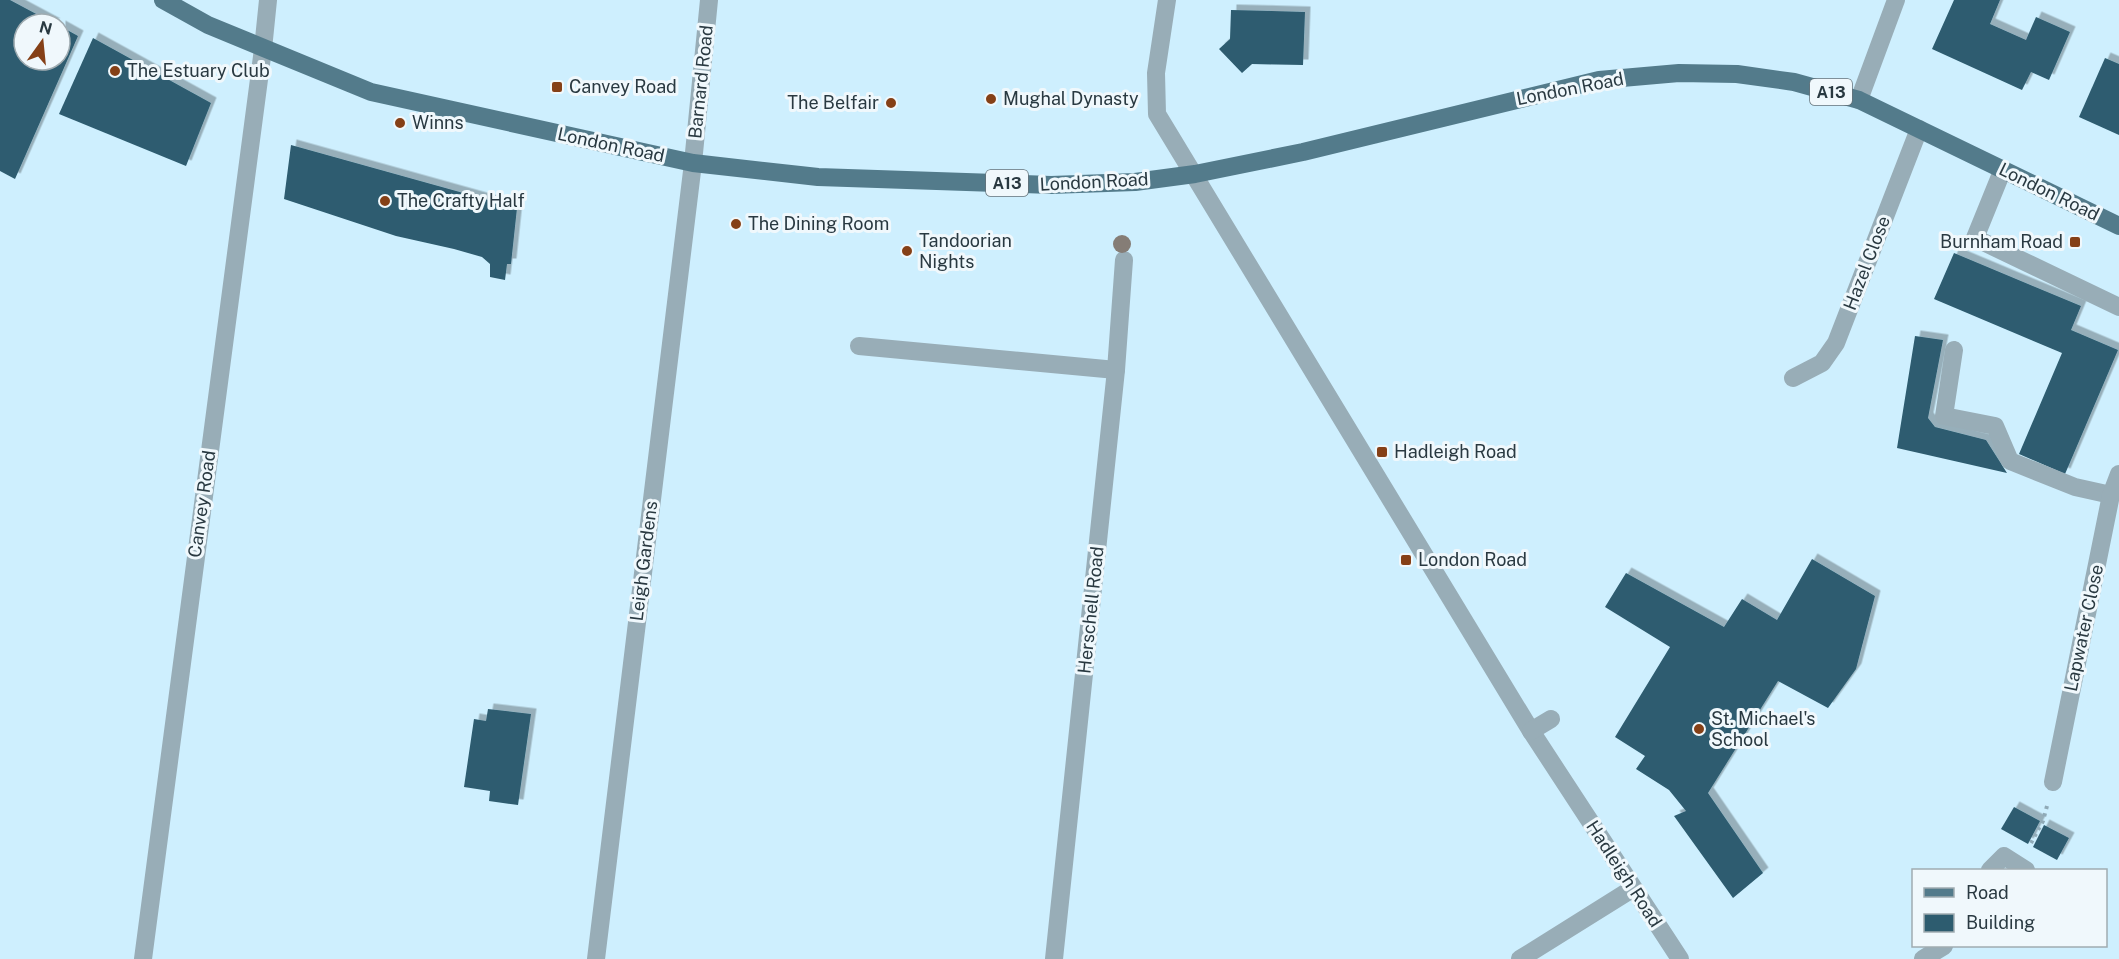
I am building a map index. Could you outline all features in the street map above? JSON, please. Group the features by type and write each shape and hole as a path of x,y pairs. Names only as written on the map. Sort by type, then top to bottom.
{"main road":[{"name":"London Road","path":"163,0 208,25 372,92 693,164 818,177 1051,185 1135,182 1195,174 1303,152 1599,80 1679,73 1737,74 1794,82 1859,100 2119,226"}],"street":[{"name":"Canvey Road","path":"143,959 268,0"},
{"name":"Barnard Road","path":"693,164 709,0"},
{"name":"Hadleigh Road","path":"1167,0 1156,73 1157,114 1531,731 1632,889 1680,959"},
{"path":"1859,100 1896,0"},
{"name":"Hazel Close","path":"1793,378 1822,363 1836,343 1919,129"},
{"name":"Leigh Gardens","path":"596,959 693,164"},
{"path":"2003,170 1975,238 2119,307"},
{"name":"Herschell Road","path":"1054,959 1116,370 1124,260"},
{"path":"859,346 1116,370"},
{"path":"1954,350 1944,416 1995,426 2010,461 2075,487 2111,495"},
{"name":"Lapwater Close","path":"2053,782 2111,495 2119,474"},
{"path":"1531,731 1551,719"},
{"path":"1991,869 2004,856 2022,868"},
{"path":"1520,959 1632,889"},
{"path":"1923,959 1941,947"}],"path":[{"path":"2022,868 2043,821 2053,782"}],"building":[{"path":"0,0 10,0 32,12 12,12 12,72 62,72 15,179 0,171"},
{"path":"1954,0 2000,0 1990,24 2026,40 2036,17 2070,32 2049,80 2031,72 2022,90 1932,49"},
{"path":"1231,10 1305,12 1303,65 1252,64 1242,73 1219,49 1230,39"},
{"path":"72,33 78,36 72,50"},
{"name":"The Estuary Club","path":"93,38 211,103 186,166 59,114"},
{"path":"2105,58 2119,64 2119,135 2079,117"},
{"path":"291,145 517,208 511,264 507,264 505,280 490,277 490,264 482,257 396,236 284,199"},
{"path":"1954,253 2081,306 2071,330 2118,350 2065,474 2019,454 2062,353 1934,299"},
{"path":"1915,336 1943,340 1928,418 1935,427 1986,440 2007,473 1897,448"},
{"path":"1812,559 1875,596 1856,669 1828,708 1778,681 1708,793 1763,873 1733,898 1674,816 1686,811 1669,790 1636,769 1645,756 1615,737 1670,647 1605,607 1626,573 1724,627 1742,599 1777,620"},
{"path":"488,709 531,714 518,805 489,801 490,791 464,787 474,719 486,721"},
{"path":"2014,807 2040,821 2028,844 2001,829"},
{"path":"2044,825 2069,838 2057,860 2033,847"}],"place":[{"name":"The Estuary Club","path":"115,71"},
{"name":"Canvey Road","path":"557,87"},
{"name":"Mughal Dynasty","path":"991,99"},
{"name":"The Belfair","path":"891,103"},
{"name":"Winns","path":"400,123"},
{"name":"The Crafty Half","path":"385,201"},
{"name":"The Dining Room","path":"736,224"},
{"name":"Burnham Road","path":"2075,242"},
{"name":"Tandoorian Nights","path":"907,251"},
{"name":"Hadleigh Road","path":"1382,452"},
{"name":"London Road","path":"1406,560"},
{"name":"St. Michael's School","path":"1699,729"}]}
